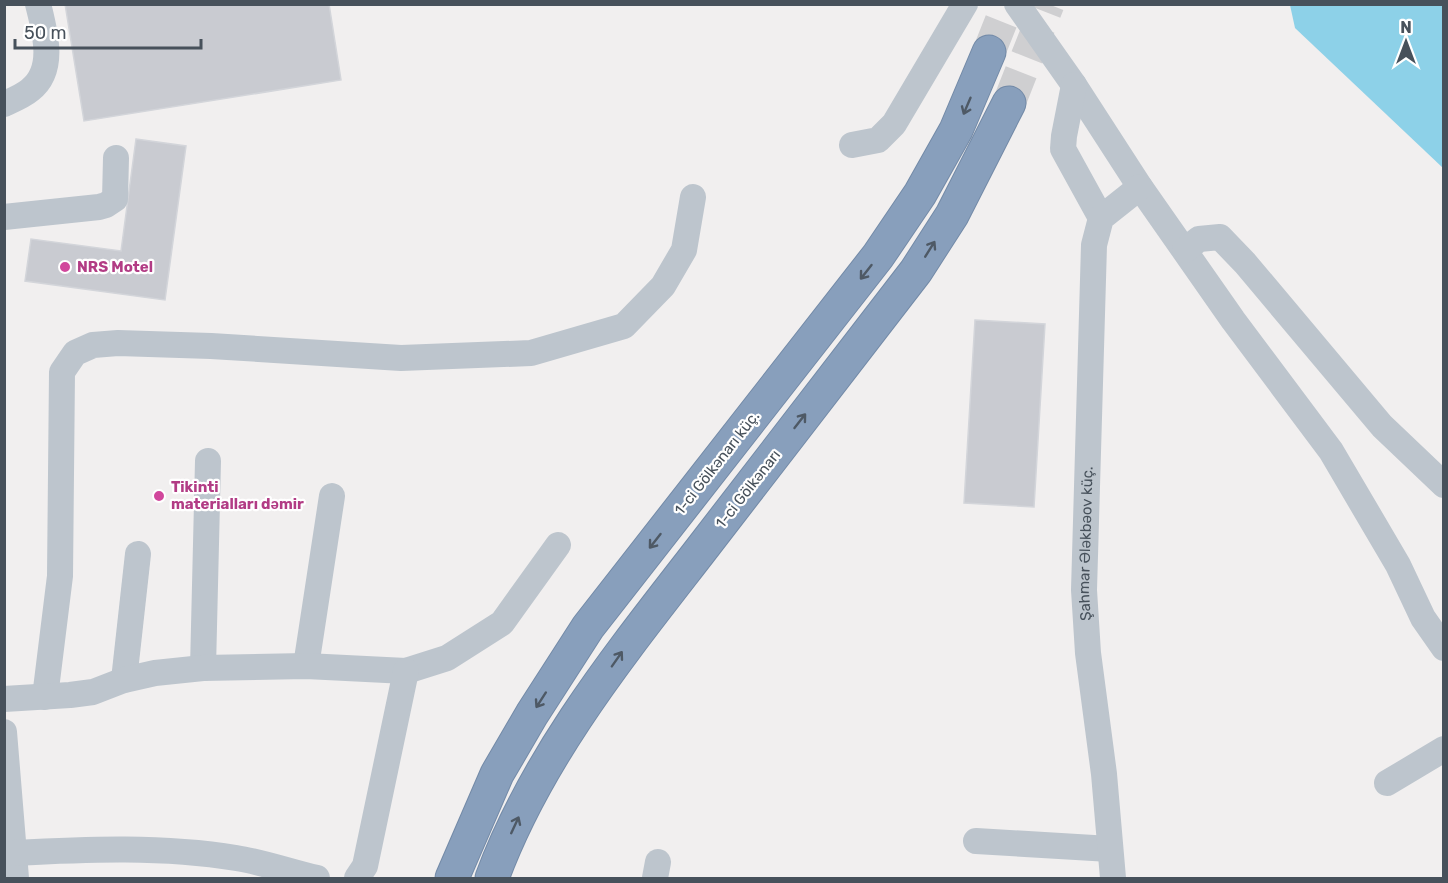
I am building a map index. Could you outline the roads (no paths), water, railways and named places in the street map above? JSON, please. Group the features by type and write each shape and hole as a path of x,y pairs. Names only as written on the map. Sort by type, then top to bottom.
{"highway":[{"name":"1-ci Gölkənarı küç.","path":"452,879 497,774 576,646 603,608 878,256 920,194 956,130 990,52"},
{"name":"1-ci Gölkənarı","path":"492,879 532,788 568,730 622,651 916,272 952,215 1009,103"}],"street":[{"path":"4,104 30,90 41,78 47,59 38,4"},
{"path":"852,145 878,140 894,124 965,4"},
{"path":"1017,4 1233,320 1331,451 1398,565 1423,618 1443,648"},
{"path":"1074,85 1063,149 1101,218 1140,187"},
{"path":"4,217 106,205 115,199 116,158"},
{"path":"45,696 60,576 62,372 75,352 93,345 118,343 211,346 400,358 531,352 624,326 663,286 684,250 693,197"},
{"name":"Şahmar Ələkbəov küç.","path":"1101,218 1094,245 1084,590 1088,653 1104,774 1113,879"},
{"path":"1185,250 1199,239 1220,237 1245,263 1382,426 1443,485"},
{"path":"203,668 208,461"},
{"path":"306,666 332,496"},
{"path":"4,699 93,692 124,680 155,673 203,668 306,666 406,671 447,658 502,623 558,545"},
{"path":"124,680 138,554"},
{"path":"357,879 364,866 406,671"},
{"path":"4,732 16,879"},
{"path":"1387,783 1443,749"},
{"path":"976,841 1110,849"},
{"path":"15,853 104,848 187,852 237,868 317,879"}],"water":[{"path":"1290,5 1443,5 1443,168 1295,28"}],"tunnel":[{"path":"989,52 1008,4"},
{"path":"1009,103 1048,4"}],"place":[{"name":"NRS Motel","path":"65,267"},
{"name":"Tikinti materialları dəmir","path":"159,496"}]}
